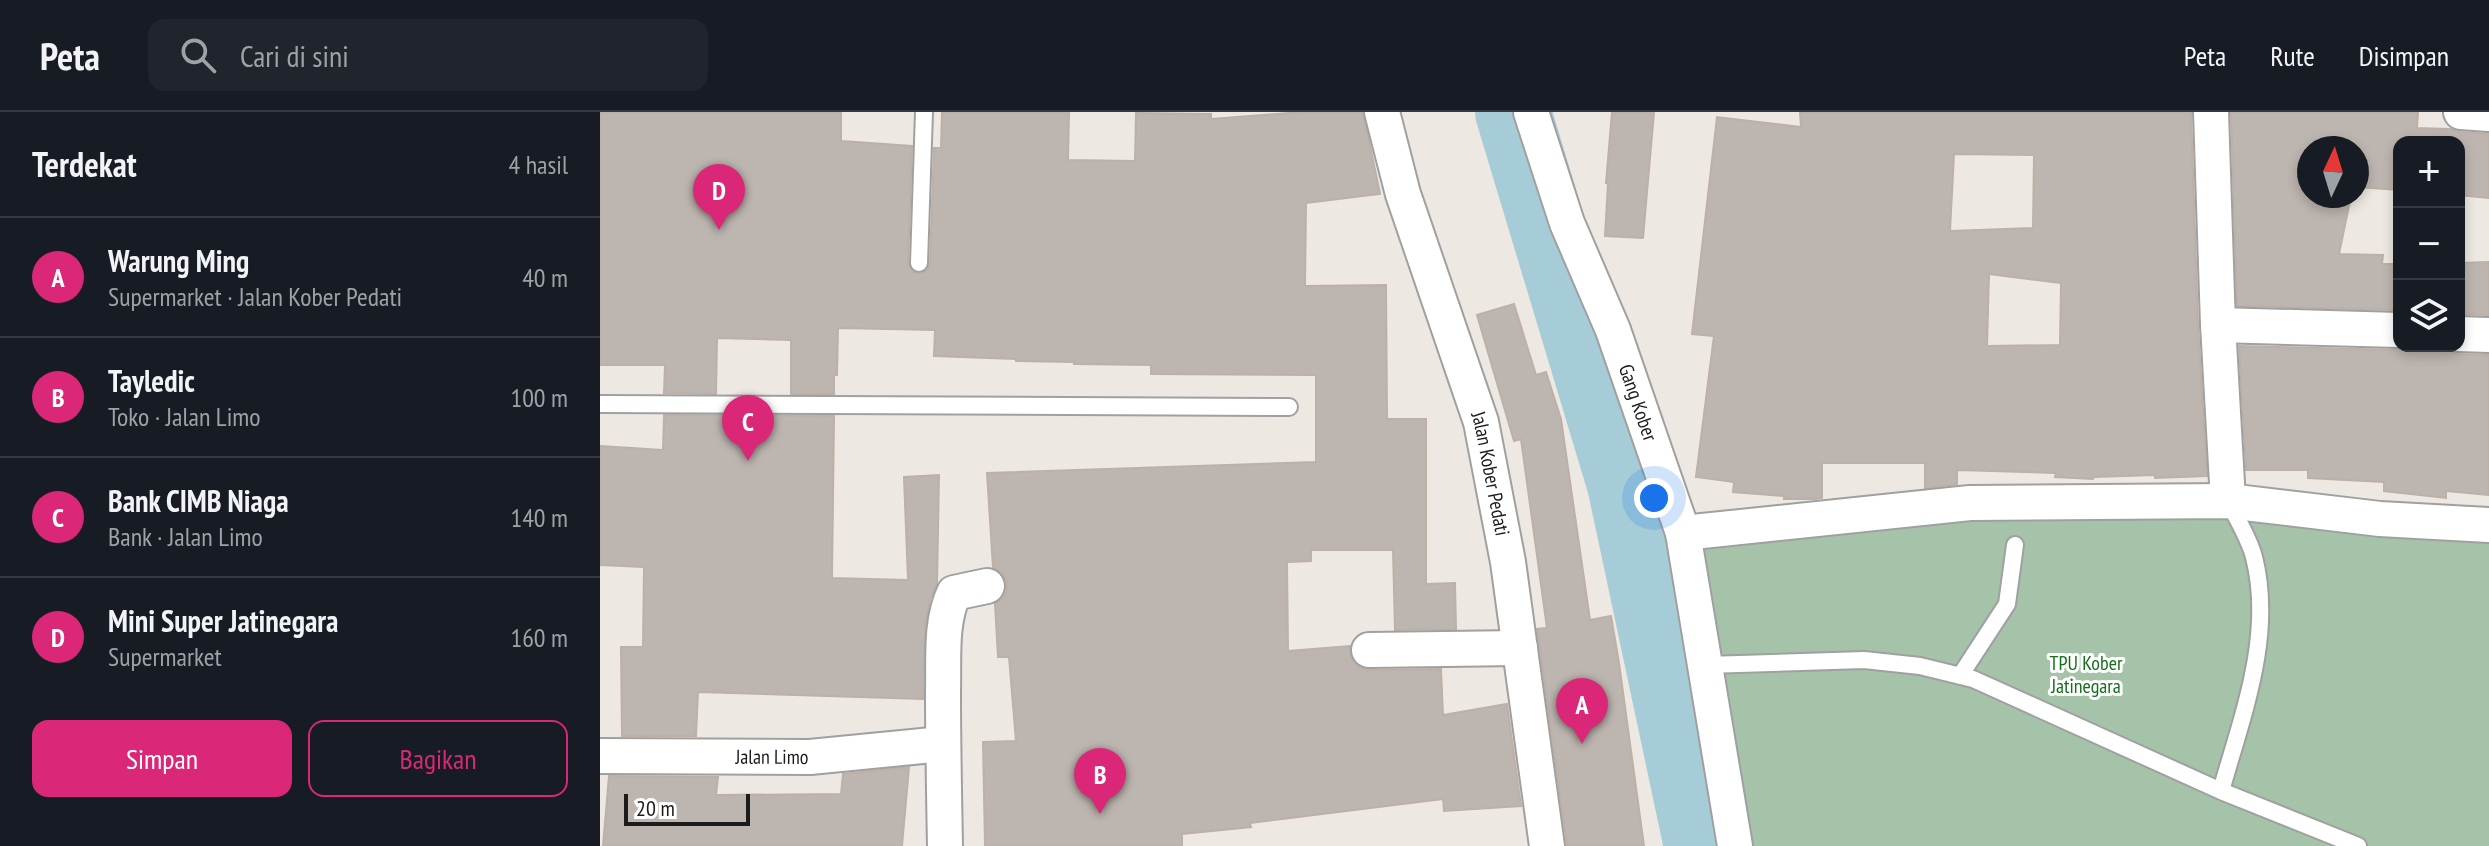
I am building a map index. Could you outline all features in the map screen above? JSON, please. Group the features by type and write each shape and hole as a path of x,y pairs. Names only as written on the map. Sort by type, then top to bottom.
{"street":[{"name":"Jalan Kober Pedati","path":"1382,112 1403,194 1481,422 1508,562 1547,846"},
{"name":"Gang Kober","path":"1531,112 1567,223 1613,330 1683,533 1735,846"},
{"path":"2211,112 2228,501"},
{"path":"2461,112 2489,114"},
{"path":"2218,325 2393,330"},
{"path":"2465,334 2489,335"},
{"path":"1683,533 1970,503 2228,501 2380,519 2489,525"},
{"path":"945,846 943,744 947,609 954,593 987,586"},
{"path":"1369,650 1520,648"},
{"name":"Jalan Limo","path":"600,756 810,757 943,744"}],"lane":[{"path":"919,263 924,112"},
{"path":"600,404 1289,407"},
{"path":"2221,791 2256,668 2260,602 2254,555 2228,501"},
{"path":"1960,676 2007,604 2015,545"},
{"path":"1706,665 1864,660 1920,666 1973,679 2221,791 2358,846"}],"green space":[{"name":"TPU Kober Jatinegara","path":"1970,503 2489,524 2489,846 1735,846 1683,533"}],"building":[{"path":"600,112 841,112 841,141 912,146 908,263 913,272 919,274 928,269 930,263 934,148 941,148 942,112 1069,112 1068,160 1135,161 1136,113 1211,114 1211,119 1302,112 1363,112 1380,194 1306,203 1305,286 1386,285 1387,419 1426,419 1426,584 1455,583 1456,629 1395,630 1393,550 1311,550 1311,561 1287,562 1288,651 1350,646 1352,660 1360,668 1441,669 1443,715 1507,704 1521,806 1444,811 1443,799 1182,834 1182,846 985,846 983,742 1016,741 1009,657 998,657 995,604 1006,593 1007,583 1002,573 993,567 987,473 1316,462 1316,375 1151,374 1151,365 934,356 935,330 838,328 834,394 791,394 791,340 717,338 716,394 664,393 665,365 600,365"},
{"path":"1612,112 1654,112 1643,238 1605,236"},
{"path":"1800,112 2191,112 2198,326 2207,476 2093,479 2055,477 2056,473 1957,470 1957,484 1925,488 1925,463 1822,463 1822,498 1815,499 1784,499 1784,496 1733,492 1734,482 1696,477 1714,336 1692,334 1717,117 1801,127","holes":["1954,154 2034,155 2033,228 1950,231","1989,274 2061,283 2060,345 1987,346"]},
{"path":"2231,112 2418,112 2417,128 2489,134 2489,198 2465,196 2465,136 2393,136 2393,190 2369,188 2369,136 2297,136 2297,208 2349,208 2339,254 2383,255 2382,264 2393,264 2393,310 2237,306"},
{"path":"2489,262 2489,315 2465,314 2465,263"},
{"path":"1514,304 1536,375 1546,372 1561,419 1590,620 1611,616 1644,846 1567,846 1537,629 1547,628 1521,439 1514,441 1477,315"},
{"path":"2239,346 2489,355 2489,495 2446,491 2446,498 2384,491 2384,482 2308,478 2308,470 2246,470"},
{"path":"664,415 834,416 832,578 908,580 904,477 939,475 937,584 930,599 925,627 923,699 698,692 696,736 622,736 621,647 643,647 644,567 600,565 600,446 663,450"},
{"path":"909,767 902,846 603,846 609,776 718,777 716,795 841,794 843,774"}],"waterway":[{"path":"1513,112 1625,484 1702,846"}],"place":[{"name":"Mini Super Jatinegara","path":"719,230"},
{"name":"Bank CIMB Niaga","path":"748,461"},
{"name":"Warung Ming","path":"1582,744"},
{"name":"Tayledic","path":"1100,814"}]}
